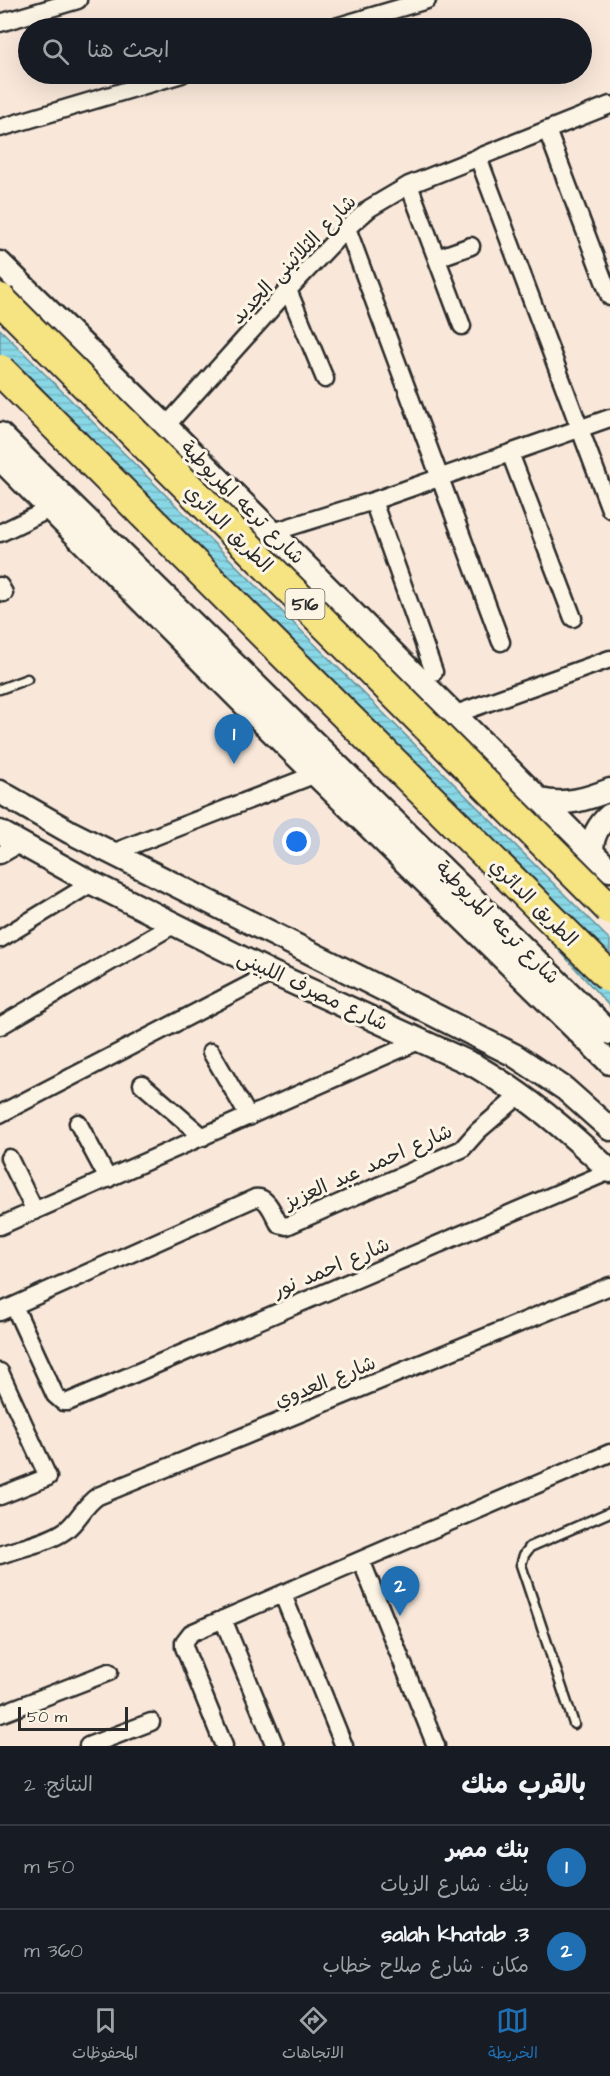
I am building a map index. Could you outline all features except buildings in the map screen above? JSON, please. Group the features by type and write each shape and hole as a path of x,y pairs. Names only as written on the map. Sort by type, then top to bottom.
{"highway":[{"name":"الطريق الدائري","path":"0,299 610,909"},
{"name":"الطريق الدائري","path":"0,370 610,977"}],"main road":[{"name":"شارع ترعه المريوطية","path":"0,263 273,532 610,870"},
{"name":"شارع ترعه المريوطية","path":"0,434 58,505 340,765 610,1033"},
{"path":"0,459 58,505 266,726 610,1063"},
{"path":"540,800 558,803 576,801 610,790"},
{"name":"شارع مصرف اللبينى","path":"0,792 70,832 513,1055 565,1089 610,1129"},
{"path":"592,852 594,835 610,814"},
{"name":"شارع مصرف اللبينى","path":"0,832 10,850 92,883 272,973 474,1065 521,1094 565,1129 610,1171"}],"street":[{"path":"0,23 78,0"},
{"path":"366,18 427,0"},
{"path":"0,128 148,84"},
{"name":"شارع الثلاثينى الجديد","path":"166,426 288,290 347,228 376,204 410,185 610,105"},
{"path":"547,130 610,297"},
{"path":"478,157 610,509"},
{"path":"410,185 462,326"},
{"path":"347,228 501,642"},
{"path":"437,258 471,246"},
{"path":"288,290 325,379"},
{"path":"273,532 373,501 610,418"},
{"path":"510,453 573,618"},
{"path":"373,501 435,672"},
{"path":"0,533 58,505"},
{"path":"453,715 610,659"},
{"path":"112,853 340,765"},
{"path":"0,939 92,883"},
{"path":"0,1026 175,924"},
{"path":"0,1114 272,973"},
{"path":"0,1226 421,1040"},
{"path":"211,1052 249,1117"},
{"path":"142,1084 203,1137"},
{"name":"شارع احمد عبد العزيز","path":"7,1309 255,1198 265,1199 279,1224 287,1227 462,1149 478,1131 521,1094"},
{"path":"78,1123 108,1179"},
{"path":"9,1158 35,1211"},
{"name":"شارع احمد نور","path":"7,1309 55,1395 58,1399 68,1402 610,1171"},
{"name":"شارع العدوي","path":"0,1555 50,1538 67,1529 83,1508 98,1496 610,1286"},
{"path":"0,1496 48,1477 1,1372"},
{"path":"224,1746 184,1647 186,1636 610,1452"},
{"path":"361,1560 436,1746"},
{"path":"283,1595 344,1746"},
{"path":"223,1620 275,1746"},
{"path":"0,1714 109,1672"},
{"path":"97,1745 151,1722"}],"lane":[{"path":"0,689 27,679"},
{"path":"574,1724 521,1565 530,1547 610,1512"}],"water":[{"path":"0,329 610,940 610,1007 522,909 0,383"}],"place":[{"name":"بنك مصر","path":"234,764"},
{"name":"3. salah khatab","path":"400,1616"}]}
